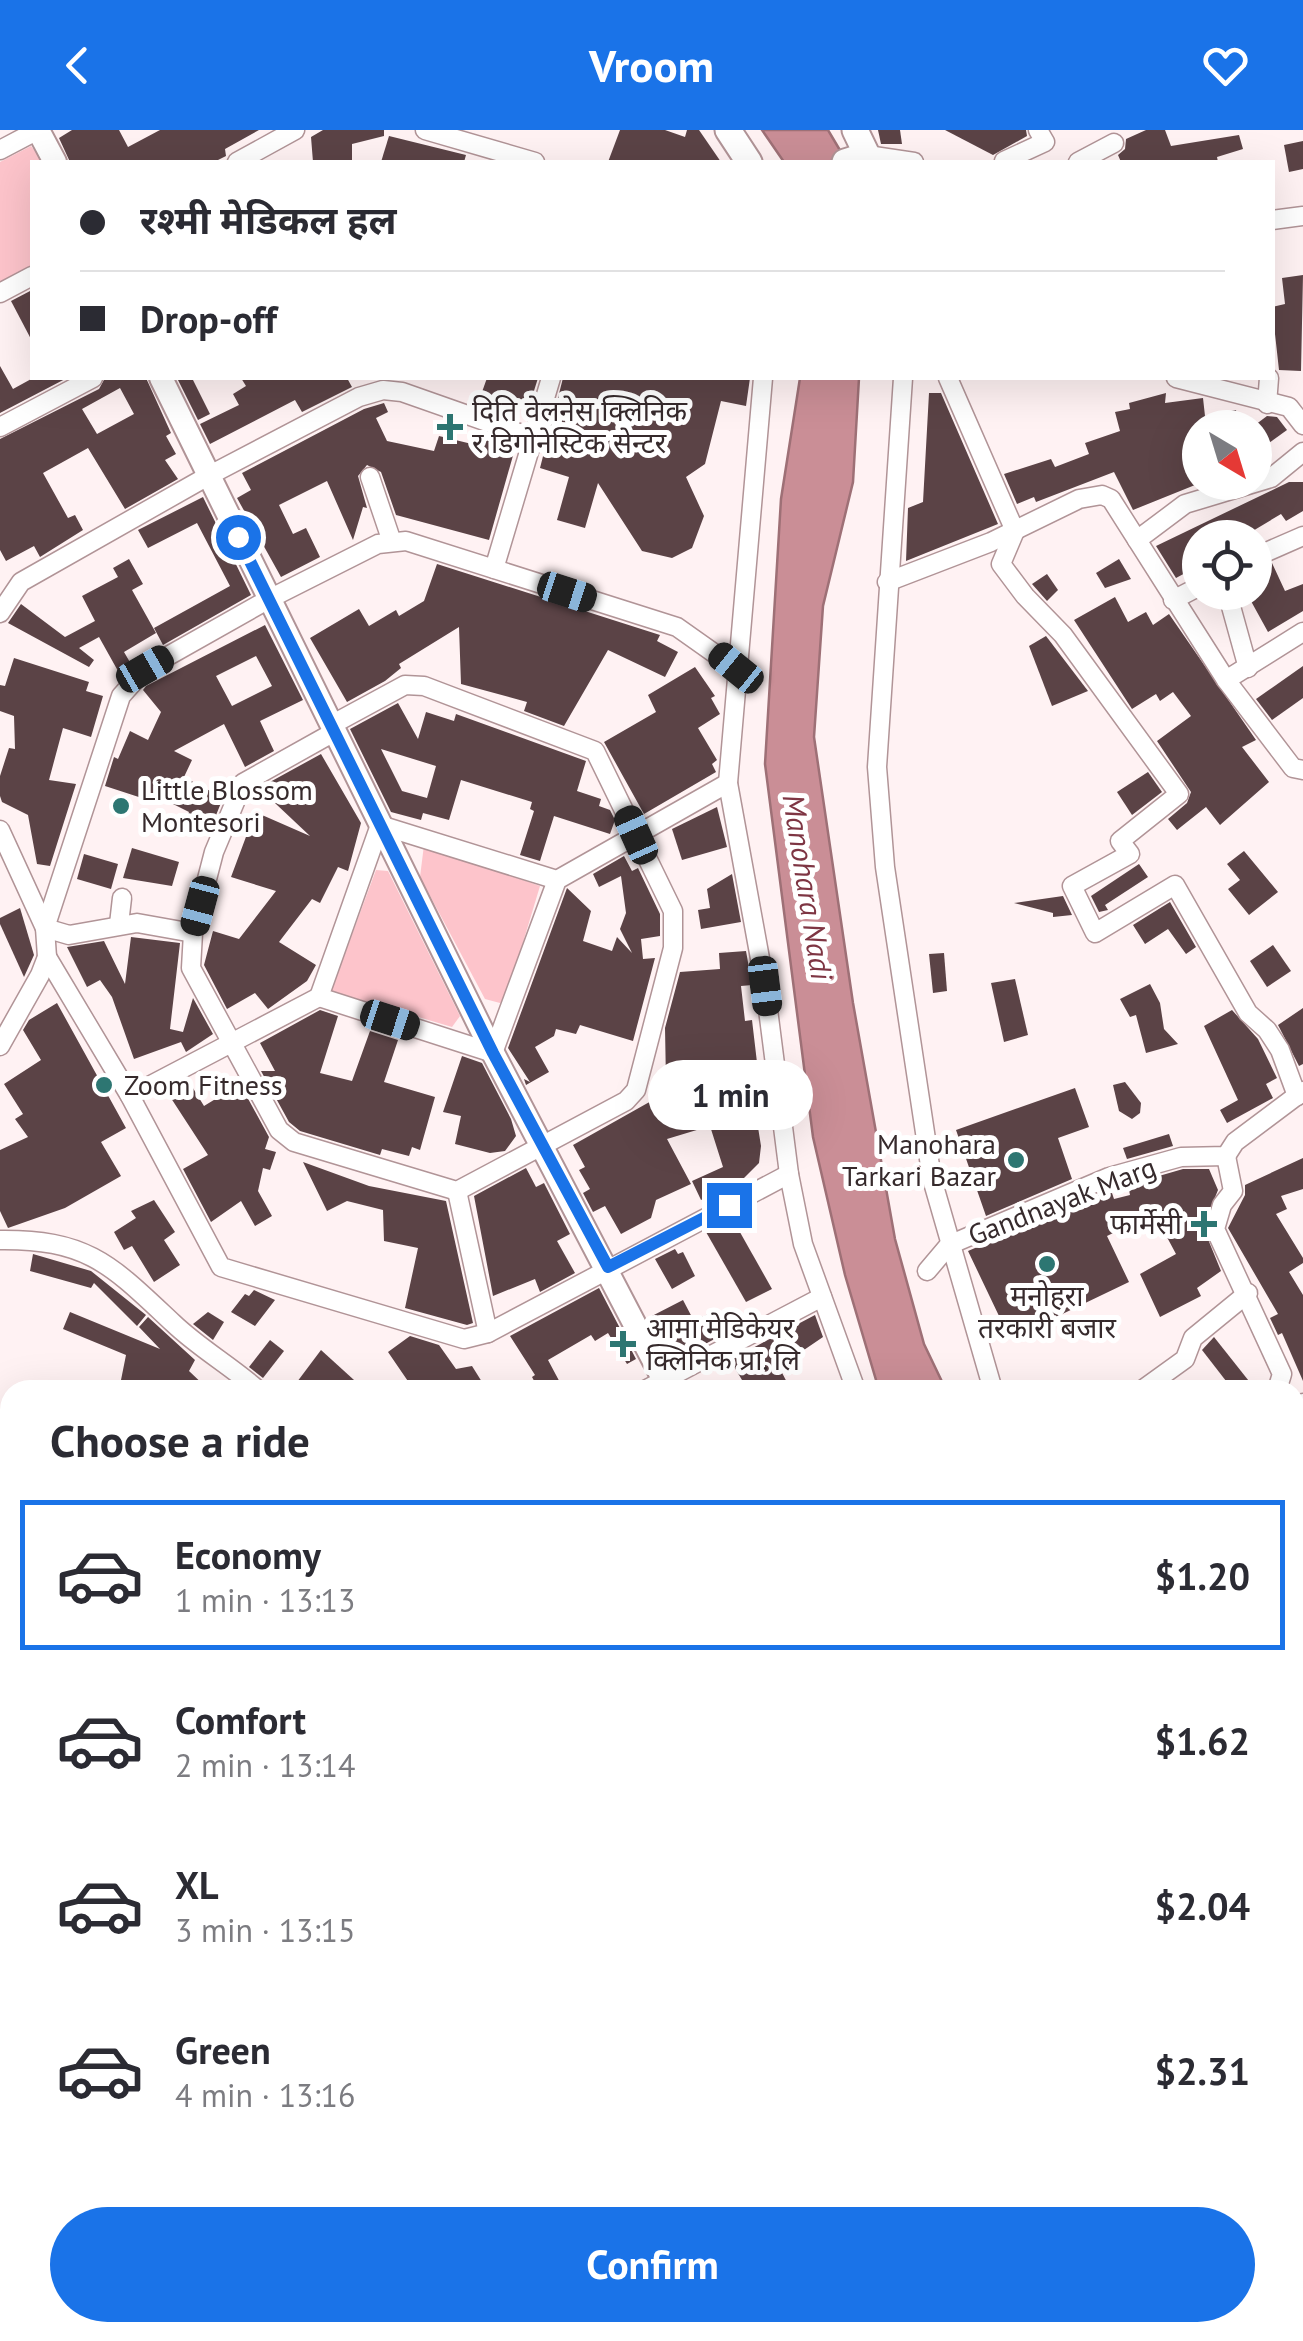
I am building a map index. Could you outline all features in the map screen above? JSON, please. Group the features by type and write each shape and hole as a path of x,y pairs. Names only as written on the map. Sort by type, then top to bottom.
{"main road":[{"path":"728,130 748,160"},
{"path":"855,130 858,160"}],"street":[{"path":"0,150 38,130 54,160"},
{"path":"241,160 295,130"},
{"path":"425,130 528,160"},
{"path":"1006,160 1045,142 1038,130"},
{"path":"1082,160 1114,143"},
{"path":"1275,220 1303,216"},
{"path":"0,293 30,277"},
{"path":"0,427 89,380"},
{"path":"162,380 493,1053 608,1267 656,1380"},
{"path":"494,568 550,380"},
{"path":"763,380 728,783 765,986 789,1174 804,1244 851,1380"},
{"path":"903,380 886,582 877,767 885,867 932,1179 990,1380"},
{"path":"949,380 1015,531 1002,564 1025,596 1063,635 1178,794 1120,841 1130,854 1072,886 1095,933 1175,885 1248,1013 1267,1030 1280,1050 1300,1093 1236,1142 1226,1156 1233,1191 1214,1224 1282,1374 1280,1380"},
{"path":"1183,380 1267,404 1296,403 1303,425"},
{"path":"1267,404 1270,380"},
{"path":"0,613 22,582 208,476 359,397 383,390 402,392 533,438"},
{"path":"1137,540 1185,504 1270,478 1303,452"},
{"path":"370,477 391,539"},
{"path":"886,582 1015,531 1080,499 1102,495 1111,499 1226,680 1293,768 1303,770"},
{"path":"1272,550 1303,536"},
{"path":"45,928 114,713 129,682 269,599 391,539 677,627 736,668"},
{"path":"1172,600 1182,595"},
{"path":"1232,610 1248,668"},
{"path":"1226,680 1303,632"},
{"path":"405,685 424,686 595,751 636,835 673,911 673,948 636,1090 626,1101 458,1191 294,1142 279,1130 191,968 192,933 214,852 243,783 405,685"},
{"path":"493,1053 556,880 728,783"},
{"path":"380,825 556,880"},
{"path":"130,1096 319,996 380,825"},
{"path":"0,830 45,928 47,957 130,1096 221,1267 464,1339 488,1333 789,1174"},
{"path":"119,924 122,898"},
{"path":"45,928 69,936 119,924 192,933"},
{"path":"0,1046 47,957"},
{"path":"319,996 493,1053"},
{"name":"Gandnayak Marg","path":"927,1271 949,1245 1143,1165 1181,1156 1226,1156"},
{"path":"458,1191 488,1333"},
{"path":"0,1240 32,1239 78,1248 141,1289 175,1326 226,1360 247,1380"},
{"path":"1156,1380 1185,1359 1193,1338 1248,1294"},
{"path":"670,1380 822,1297"}],"shaded area":[{"path":"31,146 42,160 30,160 30,267 0,283 0,162"},
{"path":"424,845 540,886 506,999 500,1003 485,999 420,877"},
{"path":"376,870 388,871 460,1016 452,1027 331,991"}],"water":[{"path":"762,130 828,130 846,160 783,160"},
{"name":"Manohara Nadi","path":"800,380 859,380 853,482 823,606 814,737 853,1003 895,1239 924,1344 941,1380 876,1380 845,1275 813,1137 765,764 781,499"}],"building":[{"path":"72,130 119,130 128,147 160,130 259,130 225,149 226,156 218,160 69,160 59,138"},
{"path":"323,130 384,130 384,136 352,144 352,160 313,160 311,137"},
{"path":"620,130 665,130 685,137 687,130 699,130 720,160 609,160"},
{"path":"878,130 900,130 902,144 881,144"},
{"path":"945,130 1026,130 1027,136 993,155"},
{"path":"1146,130 1165,130 1171,146 1239,135 1243,149 1218,160 1120,160 1118,155 1125,149 1126,139"},
{"path":"389,136 466,155 465,160 382,160"},
{"path":"1303,141 1303,169 1289,172 1284,145"},
{"path":"1303,275 1301,371 1279,370 1275,306 1285,304 1282,278"},
{"path":"30,291 30,337 11,301"},
{"path":"0,366 13,389 30,380 63,380 0,413"},
{"path":"104,380 147,380 171,433 166,436 176,454 165,460 178,479 125,509 88,448 43,473 68,518 75,515 83,530 40,557 34,546 6,561 0,550 0,439 99,389","holes":["120,388 134,414 97,434 82,409"]},
{"path":"178,380 193,380 210,414 198,420"},
{"path":"242,380 348,380 352,387 302,412 295,400 210,444 200,424 239,405 233,394 246,386"},
{"path":"486,380 537,380 529,407 482,392"},
{"path":"562,380 750,380 746,406 721,401 705,464 686,477 704,516 692,548 672,558 642,551 598,483 585,528 557,520 569,477 540,468"},
{"path":"929,393 941,393 998,524 906,561 908,508 923,502"},
{"path":"1166,393 1165,403 1203,398 1204,410 1182,410 1182,490 1133,510 1114,472 1036,502 1034,497 1017,504 1004,474 1051,459 1055,467 1089,454 1085,443 1120,431 1115,412 1130,409 1129,403"},
{"path":"384,403 388,412 376,418 387,441 434,451 439,436 476,445 479,432 516,445 489,540 396,515 381,472 367,465 358,476 367,508 363,507 353,540 327,481 279,505 293,534 306,528 320,557 281,577 237,498 251,490 242,473 364,409"},
{"path":"1272,416 1277,417 1287,430 1272,441"},
{"path":"1289,482 1303,482 1303,511 1286,521 1281,514 1271,520 1210,520 1252,500 1272,500 1272,490"},
{"path":"203,497 251,595 163,645 154,628 230,586 197,523 148,548 138,530"},
{"path":"1182,533 1182,575 1176,578 1156,546"},
{"path":"129,559 143,584 132,590 156,633 124,652 131,664 118,671 99,637 79,648 94,660 89,667 8,623 21,604 65,637 95,621 82,596 118,577 113,568"},
{"path":"1119,559 1131,579 1105,588 1096,573"},
{"path":"1272,563 1285,591 1303,584 1303,611 1268,632 1256,610 1272,610"},
{"path":"437,564 660,635 657,641 678,652 665,677 608,650 564,726 524,711 527,702 461,684 459,627 399,664 401,668 385,681 347,702 310,638 359,609 369,626 396,610 399,616 424,601"},
{"path":"1047,574 1058,590 1047,601 1032,584"},
{"path":"1115,597 1128,622 1146,612 1153,625 1169,614 1256,740 1242,747 1269,782 1220,825 1206,807 1177,830 1168,819 1187,803 1191,792 1157,741 1191,716 1173,692 1160,701 1156,694 1132,709 1074,620"},
{"path":"265,625 303,700 260,721 274,751 245,767 224,724 174,751 192,760 184,777 223,798 212,825 207,823 203,832 184,824 189,812 153,794 151,801 105,786 114,757 118,759 130,731 148,740 161,712 143,690","holes":["256,656 272,686 232,706 216,676"]},
{"path":"1046,636 1088,691 1052,706 1029,646"},
{"path":"14,658 89,682 86,691 103,696 91,737 63,728 49,780 76,784 50,866 37,864 28,815 2,802 0,796 0,776 9,748 15,749 14,716 0,711 0,685 5,686"},
{"path":"1303,666 1303,698 1272,720 1256,699"},
{"path":"695,667 715,696 711,698 720,714 698,728 717,760 712,764 716,772 644,814 604,742 656,712 648,695"},
{"path":"398,703 418,739 426,712 454,721 456,714 586,761 577,791 601,799 599,806 610,810 615,820 610,834 554,816 540,861 520,855 534,811 530,809 532,802 461,780 449,820 423,813 421,820 391,812 350,729","holes":["381,749 436,766 427,798 402,791"]},
{"path":"321,754 361,823 348,871 338,867 320,903 312,899 279,942 316,965 307,981 268,1009 255,993 227,1009 204,965 213,931 239,939 276,891 231,877 253,818 259,820 262,815 310,836 259,788"},
{"path":"1148,772 1162,792 1132,815 1117,792"},
{"path":"717,807 727,847 682,860 672,829"},
{"path":"132,848 179,862 172,886 123,878"},
{"path":"1244,851 1278,892 1249,915 1228,889 1240,880 1227,864"},
{"path":"84,854 118,864 111,889 77,879"},
{"path":"624,856 632,871 638,868 660,914 660,936 641,939 643,959 655,958 633,1041 580,1025 576,1034 556,1029 554,1036 535,1047 549,1072 526,1085 524,1079 530,1082 508,1048 567,888 591,911 583,941 612,951 617,937 632,953 620,929 626,913 621,876 599,887 593,874"},
{"path":"1139,864 1148,877 1105,905 1108,910 1099,912 1091,896"},
{"path":"732,874 741,922 701,929 698,910 710,908 707,889"},
{"path":"1063,896 1072,915 1053,917 1053,913 1014,903"},
{"path":"1170,902 1196,947 1186,954 1168,929 1145,944 1133,925"},
{"path":"20,908 34,955 24,977 0,924 0,918"},
{"path":"131,937 180,943 170,1029 183,1032 193,998 213,1034 186,1052 181,1042 134,1059 112,997 100,980 87,987 67,947 104,941 125,984"},
{"path":"1273,945 1291,971 1267,987 1250,961"},
{"path":"746,951 752,985 741,986 745,1021 752,1020 758,1071 749,1071 761,1146 759,1163 741,1181 701,1200 692,1181 723,1167 710,1126 667,1139 691,1184 656,1200 651,1218 621,1234 605,1206 593,1212 583,1193 590,1189 579,1170 585,1167 573,1145 653,1100 650,1084 666,1082 665,1028 680,972 720,969 719,953"},
{"path":"944,953 947,991 933,993 929,954"},
{"path":"1015,979 1028,1035 1004,1042 991,983"},
{"path":"1150,984 1160,1003 1164,1029 1178,1044 1146,1053 1136,1015 1130,1017 1120,999"},
{"path":"57,1003 126,1128 101,1142 121,1176 65,1208 8,1228 0,1211 0,1150 28,1137 15,1119 23,1114 4,1084 41,1060 23,1030 29,1020"},
{"path":"1303,1008 1303,1064 1299,1066 1278,1025"},
{"path":"320,1010 338,1016 320,1073 352,1081 370,1031 398,1040 384,1082 435,1097 420,1150 412,1147 409,1156 382,1149 380,1155 300,1131 289,1122 261,1071 275,1071 260,1043"},
{"path":"1232,1010 1258,1039 1277,1078 1266,1084 1273,1098 1227,1123 1220,1110 1238,1100 1204,1026"},
{"path":"462,1056 482,1063 511,1119 516,1136 505,1151 490,1153 455,1144 461,1116 443,1112"},
{"path":"188,1080 204,1106 240,1084 269,1137 265,1149 276,1152 270,1170 263,1168 258,1191 272,1216 255,1226 241,1201 211,1222 183,1169 208,1155 167,1092"},
{"path":"1125,1082 1141,1103 1140,1113 1132,1119 1119,1111 1113,1085"},
{"name":"Manohara Tarkari Bazar","path":"1075,1088 1089,1127 1058,1138 1072,1179 986,1216 956,1130"},
{"path":"1169,1134 1173,1146 1127,1159 1123,1148"},
{"path":"1303,1158 1303,1189 1281,1196 1287,1209 1276,1214 1303,1258 1303,1263 1289,1272 1303,1295 1303,1380 1282,1333 1278,1335 1270,1318 1278,1314 1228,1228 1245,1195 1245,1185"},
{"path":"303,1162 369,1186 446,1201 473,1323 467,1325 405,1308 418,1248 384,1241 383,1210 347,1201 327,1211"},
{"path":"526,1168 536,1187 544,1183 570,1234 557,1241 575,1273 540,1292 535,1279 493,1296 474,1196"},
{"path":"1183,1169 1209,1169 1218,1190 1203,1227 1221,1271 1197,1288 1201,1296 1160,1317 1140,1274 1176,1254 1154,1213 1107,1236 1129,1282 1010,1339 968,1251 1111,1190 1114,1199 1130,1195 1128,1185"},
{"path":"154,1200 175,1232 164,1240 180,1265 154,1282 132,1246 124,1250 114,1232 136,1218 131,1211"},
{"path":"732,1218 772,1289 746,1302 706,1232"},
{"path":"675,1249 678,1254 683,1252 695,1276 672,1289 655,1259"},
{"path":"33,1254 91,1271 146,1315 137,1326 94,1283 91,1288 30,1271"},
{"path":"599,1288 636,1359 627,1364 608,1333 595,1341 591,1335 548,1360 559,1380 534,1380 535,1375 510,1336"},
{"path":"254,1290 275,1300 255,1326 231,1312 245,1294 249,1296"},
{"path":"683,1300 694,1321 714,1311 726,1333 671,1362 648,1318"},
{"path":"70,1312 160,1349 139,1327 148,1317 195,1360 189,1371 198,1380 121,1380 126,1355 63,1329"},
{"path":"208,1312 224,1322 213,1340 193,1324"},
{"path":"815,1315 823,1337 779,1367 786,1380 742,1380 730,1360"},
{"path":"410,1336 439,1345 456,1369 472,1366 481,1380 407,1380 388,1352"},
{"path":"1214,1337 1248,1380 1225,1380 1202,1350"},
{"path":"270,1340 284,1351 263,1378 249,1367"},
{"path":"321,1350 354,1380 298,1380"}],"place":[{"name":"दिति वेलनेस क्लिनिक र डिगोनेस्टिक सेन्टर","path":"450,427"},
{"name":"Little Blossom Montesori","path":"121,806"},
{"name":"Zoom Fitness","path":"104,1085"},
{"name":"Manohara Tarkari Bazar","path":"1016,1160"},
{"name":"फार्मेसी","path":"1204,1224"},
{"name":"मनोहरा तरकारी बजार","path":"1047,1264"},
{"name":"आमा मेडिकेयर क्लिनिक प्रा. लि","path":"623,1344"}],"route":[{"path":"238,537 493,1053 608,1267 729,1205"}]}
